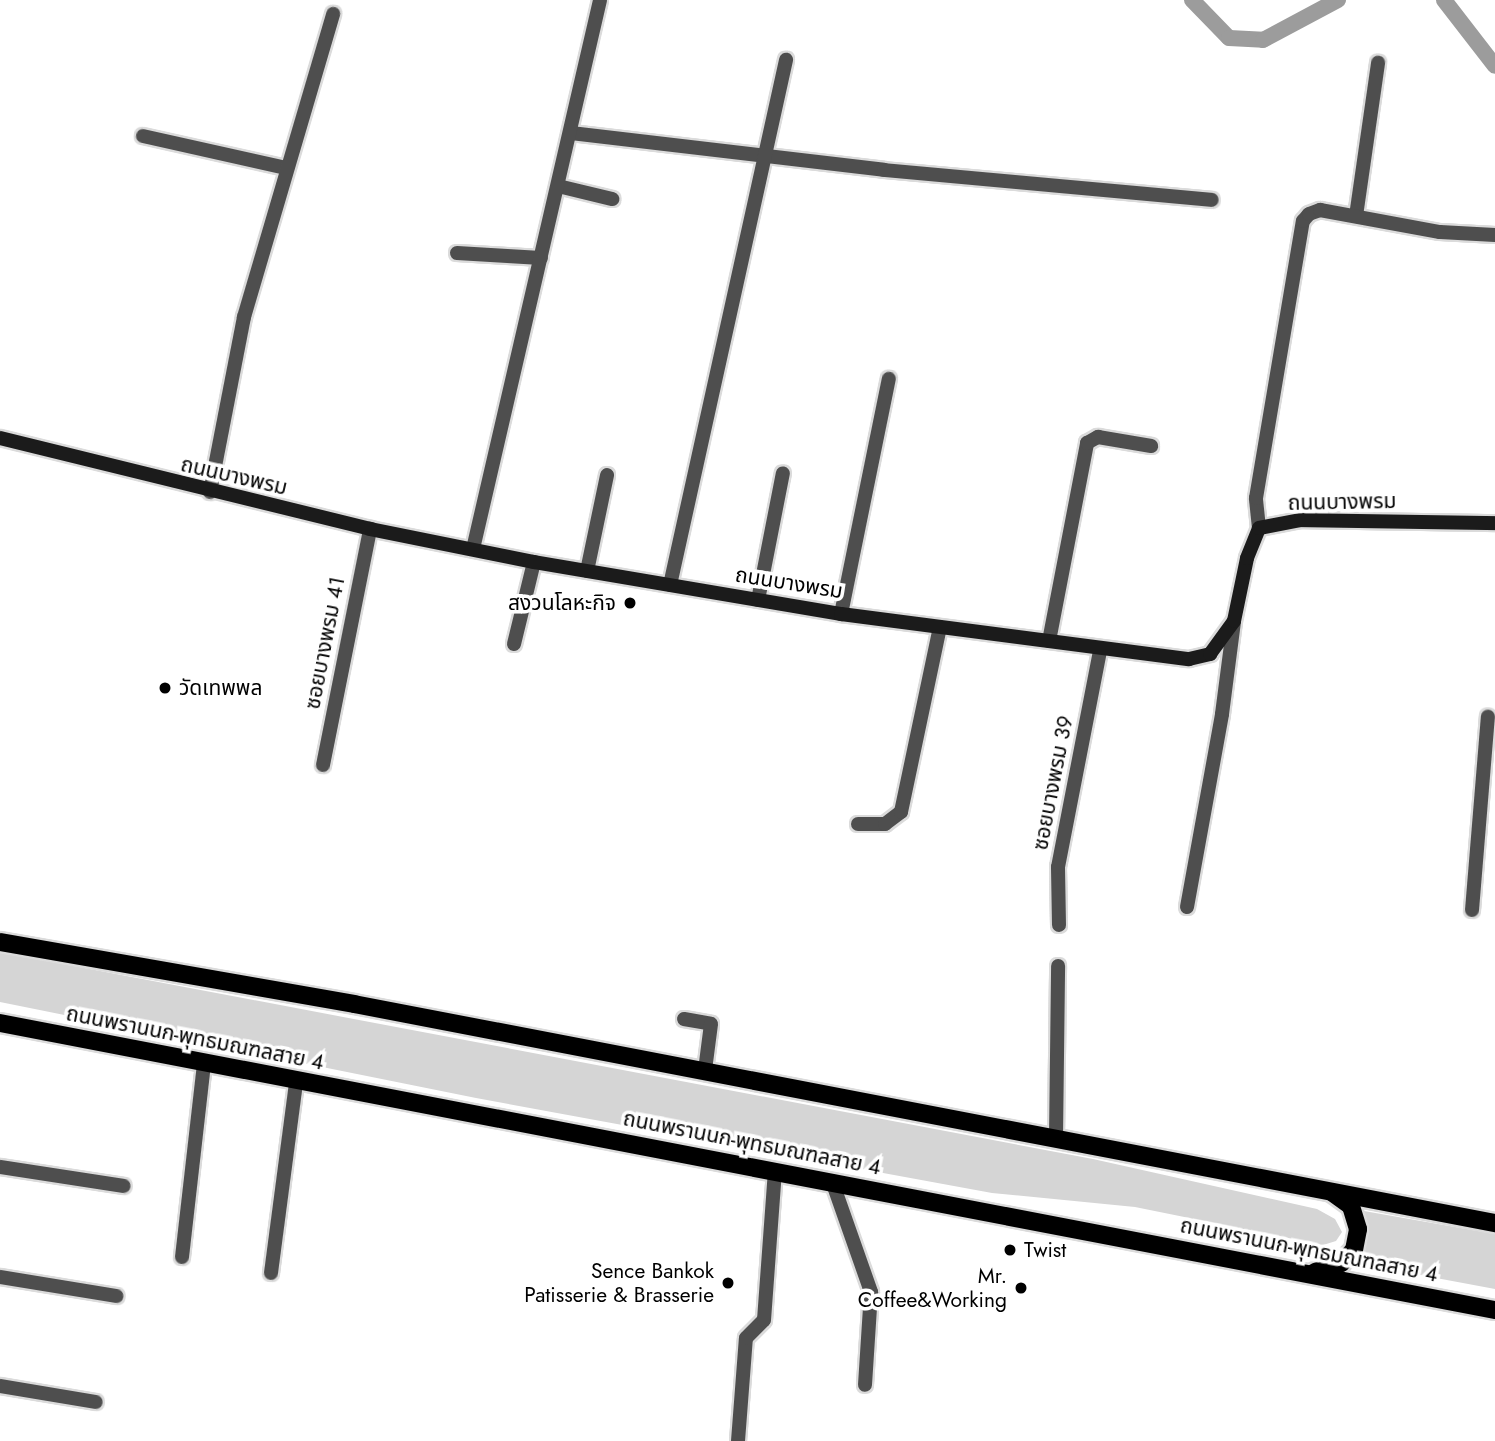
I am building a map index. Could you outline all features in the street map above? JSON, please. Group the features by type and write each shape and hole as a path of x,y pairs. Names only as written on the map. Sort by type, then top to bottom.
{"main road":[{"path":"0,942 705,1070 1493,1222"},
{"name":"ถนนพรานนก-พุทธมณฑลสาย 4","path":"2,1027 1315,1272 1495,1310"},
{"path":"1315,1272 1341,1263 1354,1250 1358,1229 1351,1206 1329,1190"}],"street":[{"path":"473,549 600,0"},
{"path":"210,492 244,317 333,14"},
{"path":"670,584 763,154 786,60"},
{"path":"1356,216 1378,63"},
{"path":"571,133 1212,200"},
{"path":"143,136 286,168"},
{"path":"558,186 612,199"},
{"path":"1259,528 1256,498 1303,221 1320,210 1440,232 1495,235"},
{"path":"457,253 541,258"},
{"path":"841,614 889,379"},
{"path":"1049,641 1087,443 1098,437 1151,446"},
{"name":"ถนนบางพรม","path":"0,438 210,492 370,529 534,562 841,614 1100,650 1199,657 1210,654 1234,621 1247,558 1259,528 1301,520 1495,523"},
{"path":"758,600 783,473"},
{"path":"587,571 607,475"},
{"name":"ซอยบางพรม 41","path":"323,765 370,529"},
{"path":"514,644 534,562"},
{"path":"1187,907 1223,714 1234,621"},
{"path":"858,824 885,824 901,812 940,626"},
{"name":"ซอยบางพรม 39","path":"1059,925 1058,867 1100,650"},
{"path":"1472,910 1490,765 1488,718"},
{"path":"1056,1138 1058,966"},
{"path":"684,1019 711,1024 705,1070"},
{"path":"181,1257 204,1065"},
{"path":"271,1273 296,1082"},
{"path":"0,1167 124,1186"},
{"path":"738,1441 746,1338 764,1320 775,1170"},
{"path":"832,1181 871,1292 865,1385"},
{"path":"0,1277 116,1296"},
{"path":"0,1387 96,1402"}],"shaded area":[{"path":"0,952 1093,1159 1317,1209 1335,1219 1342,1232 1336,1241 1323,1245 1135,1207 992,1193 476,1098 0,1002"},
{"path":"1364,1211 1495,1234 1495,1289 1356,1263 1365,1247"}],"waterway":[{"path":"1192,0 1229,38 1263,40 1338,0"},
{"path":"1444,0 1495,66"}],"place":[{"name":"สงวนโลหะกิจ","path":"630,603"},
{"name":"วัดเทพพล","path":"165,688"},
{"name":"Twist","path":"1010,1250"},
{"name":"Sence Bankok Patisserie & Brasserie","path":"728,1283"},
{"name":"Mr. Coffee&Working","path":"1021,1288"}]}
